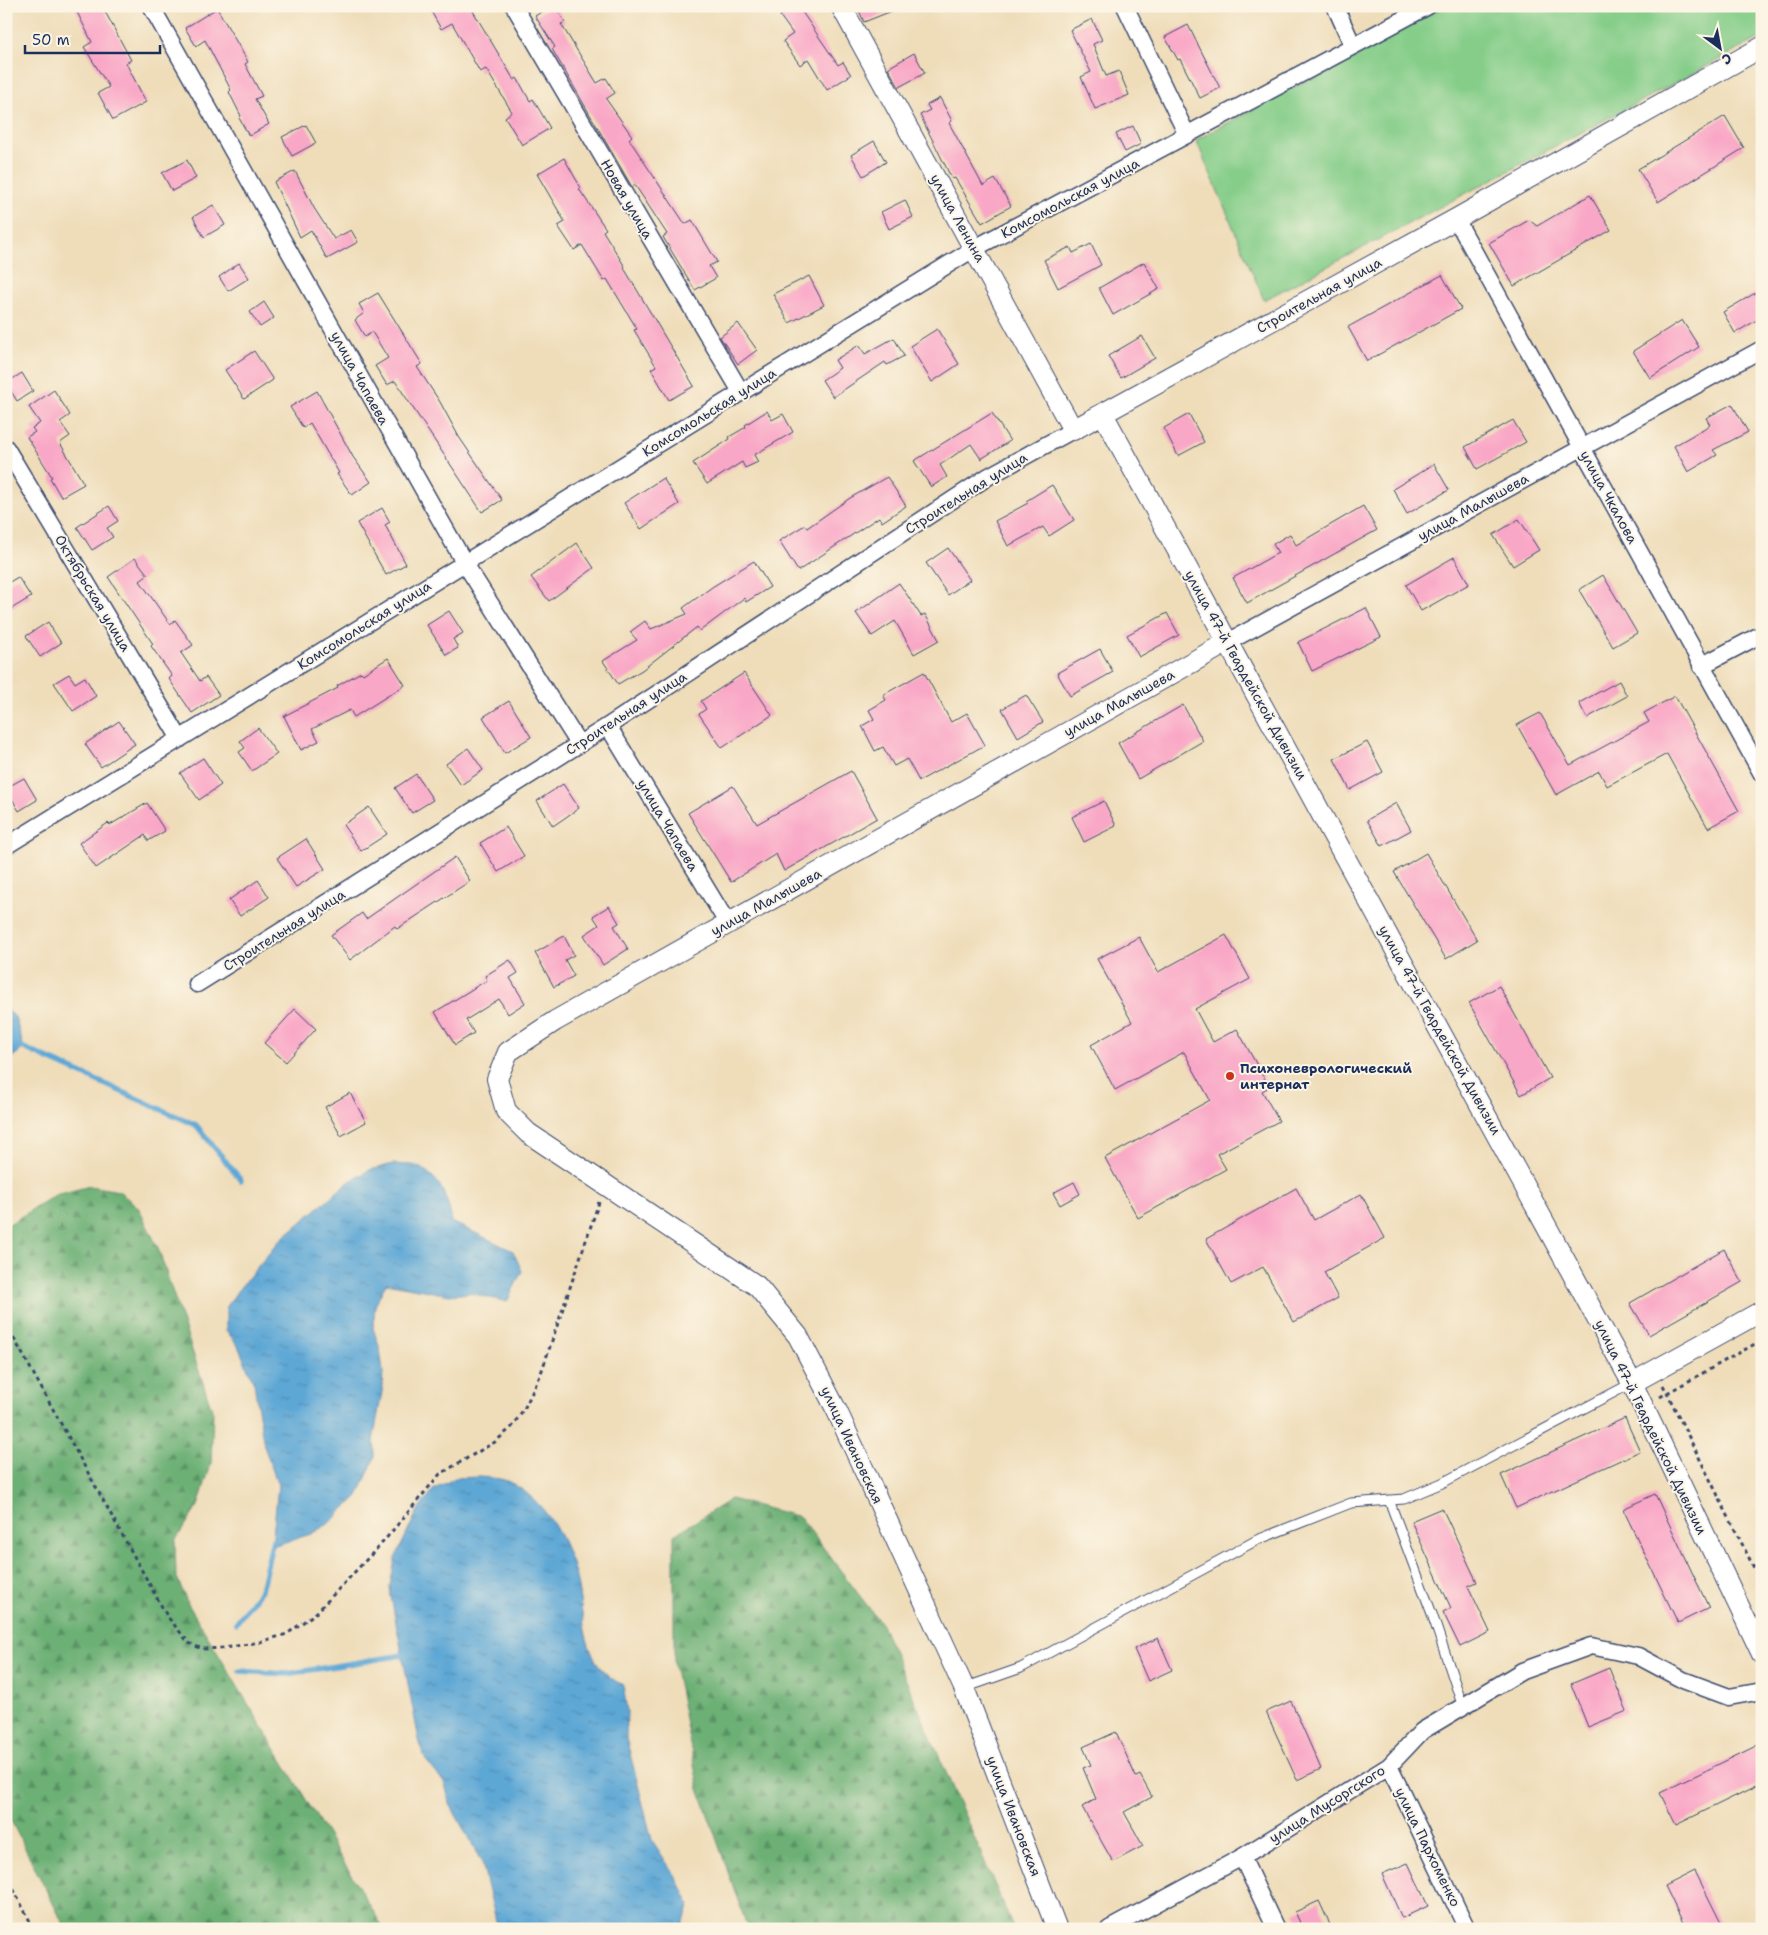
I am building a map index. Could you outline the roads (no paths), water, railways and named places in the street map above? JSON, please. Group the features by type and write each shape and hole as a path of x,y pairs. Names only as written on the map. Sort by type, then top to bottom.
{"street":[{"name":"улица Чапаева","path":"151,6 464,562 579,744"},
{"name":"Новая улица","path":"514,6 741,392"},
{"name":"улица Ленина","path":"841,6 1073,430"},
{"path":"1125,6 1187,135"},
{"path":"1335,6 1354,46"},
{"name":"Комсомольская улица","path":"6,846 975,248 1428,6"},
{"name":"Строительная улица","path":"197,984 608,726 990,476 1456,219 1762,47"},
{"name":"улица Чкалова","path":"1456,219 1762,774"},
{"name":"улица Малышева","path":"497,1080 508,1052 555,1021 1228,642 1762,349"},
{"name":"улица 47-й Гвардейской Дивизии","path":"1102,414 1632,1383 1762,1654"},
{"name":"Октябрьская улица","path":"6,448 180,739"},
{"path":"1701,666 1762,634"},
{"name":"улица Чапаева","path":"608,726 728,924"},
{"name":"улица Ивановская","path":"497,1080 506,1111 528,1133 757,1286 798,1336 837,1411 964,1688 1057,1929"},
{"path":"1632,1383 1762,1311"},
{"name":"улица Мусоргского","path":"1109,1929 1242,1857 1389,1766 1422,1731 1522,1671 1591,1646 1638,1656 1683,1680 1730,1697 1762,1691"},
{"name":"улица Пархоменко","path":"1389,1766 1467,1929"},
{"path":"1242,1857 1276,1929"}],"lane":[{"path":"964,1688 1021,1668 1257,1540 1351,1502 1404,1499 1442,1483 1632,1383"},
{"path":"1389,1500 1432,1614 1463,1707"}],"water":[{"path":"6,1008 15,1017 24,1048 6,1062"},
{"path":"393,1164 417,1166 432,1176 442,1190 452,1222 513,1251 522,1271 507,1302 470,1293 449,1295 386,1283 375,1306 373,1328 380,1349 383,1371 382,1392 374,1435 375,1457 358,1496 328,1524 311,1534 272,1546 278,1485 264,1446 254,1383 238,1346 226,1330 226,1308 238,1290 281,1239 350,1181 370,1170"},
{"path":"481,1477 507,1481 533,1499 544,1510 568,1553 577,1582 584,1627 593,1654 600,1666 610,1677 623,1685 627,1711 626,1738 652,1840 679,1882 690,1905 681,1929 498,1929 482,1863 450,1804 445,1784 425,1759 419,1740 390,1586 395,1559 417,1512 433,1490 455,1478"}],"waterway":[{"path":"6,1036 24,1048 196,1125 241,1180"},
{"path":"236,1623 261,1590 273,1540"},
{"path":"240,1671 286,1674 403,1655"}],"place":[{"name":"Психоневрологический интернат","path":"1230,1076"}]}
